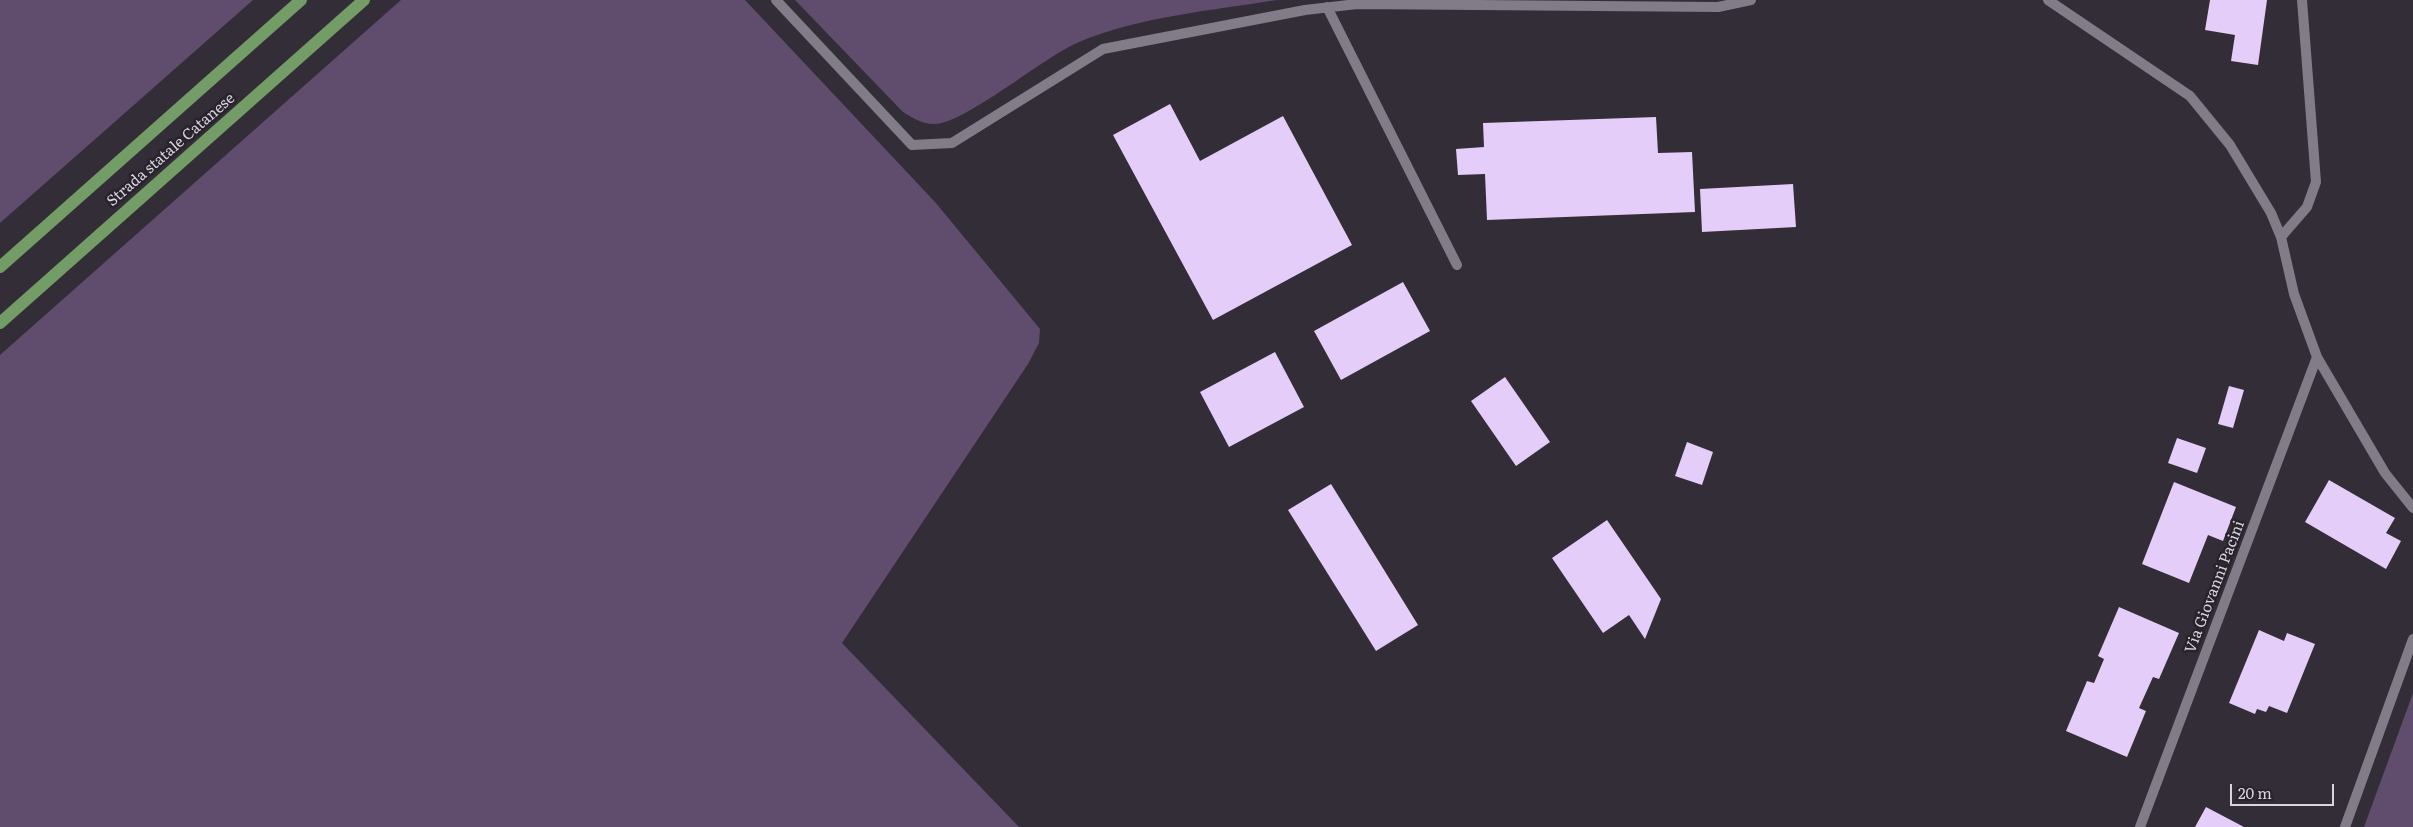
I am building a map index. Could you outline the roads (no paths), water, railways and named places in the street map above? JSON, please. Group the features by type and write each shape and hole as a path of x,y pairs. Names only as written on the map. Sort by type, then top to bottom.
{"main road":[{"name":"Strada statale Catanese","path":"0,267 301,0"},
{"name":"Strada statale Catanese","path":"0,323 364,0"}],"street":[{"path":"776,0 912,145 952,143 1103,49 1327,7 1356,2 1718,6 1751,0"},
{"path":"2048,0 2190,96 2230,145 2271,213 2281,237 2294,294 2317,357 2385,473 2413,508"},
{"path":"2281,237 2307,207 2316,182 2302,0"},
{"path":"1327,7 1457,265"},
{"name":"Via Giovanni Pacini","path":"2140,827 2317,357"},
{"path":"2345,827 2413,639"}]}
